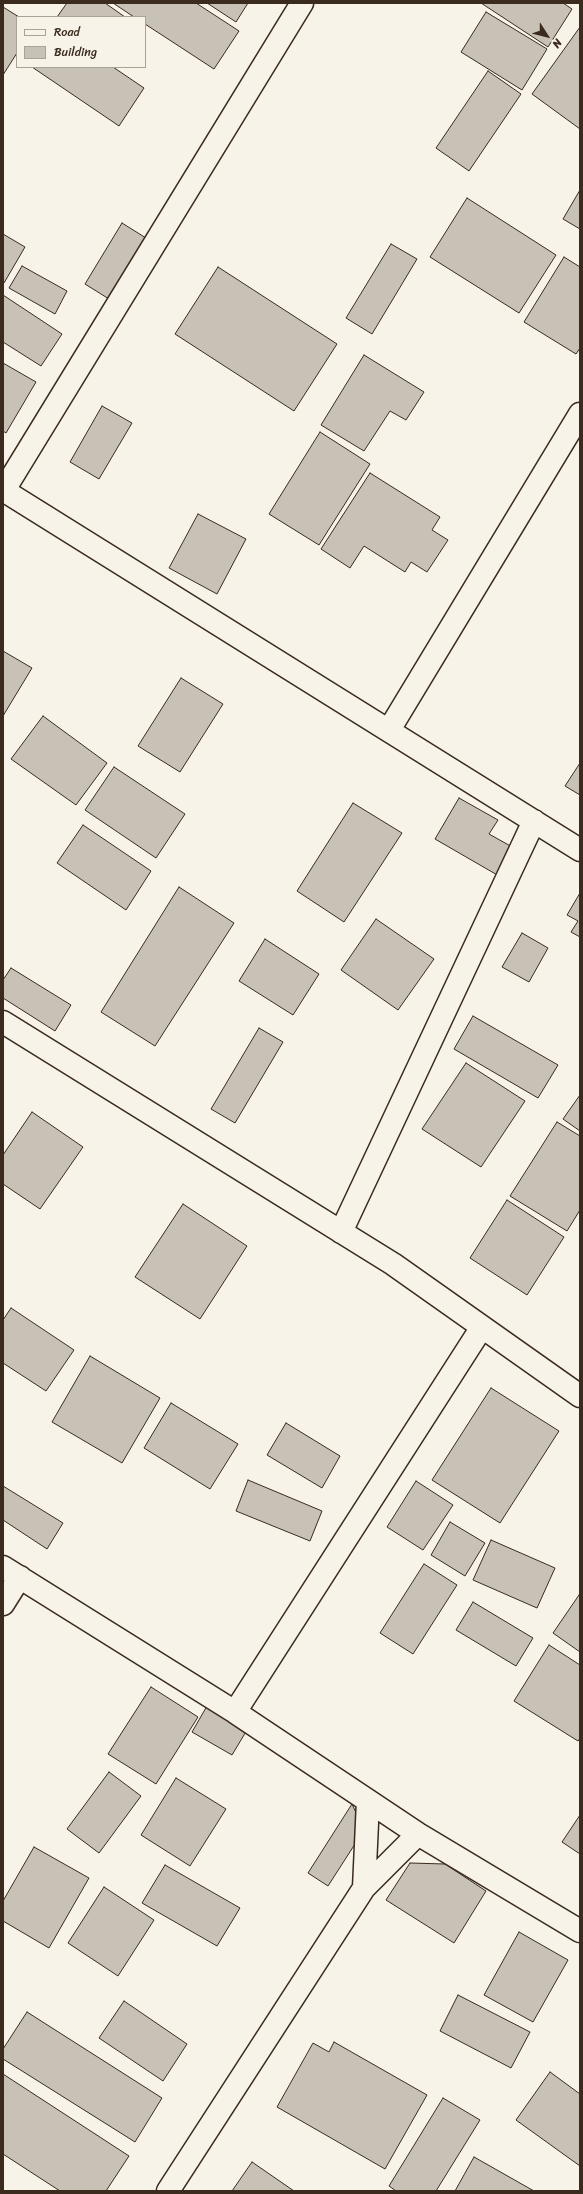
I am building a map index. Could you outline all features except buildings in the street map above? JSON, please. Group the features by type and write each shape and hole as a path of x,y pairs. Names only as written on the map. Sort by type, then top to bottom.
{"street":[{"path":"302,3 3,490 580,850"},
{"path":"389,730 580,414"},
{"path":"341,1232 534,821"},
{"path":"3,1022 393,1264 580,1396"},
{"path":"235,1712 482,1327"},
{"path":"3,1604 11,1572 235,1712 418,1834 580,1931"},
{"path":"364,1888 368,1801"},
{"path":"168,2191 364,1888 418,1834"}]}
